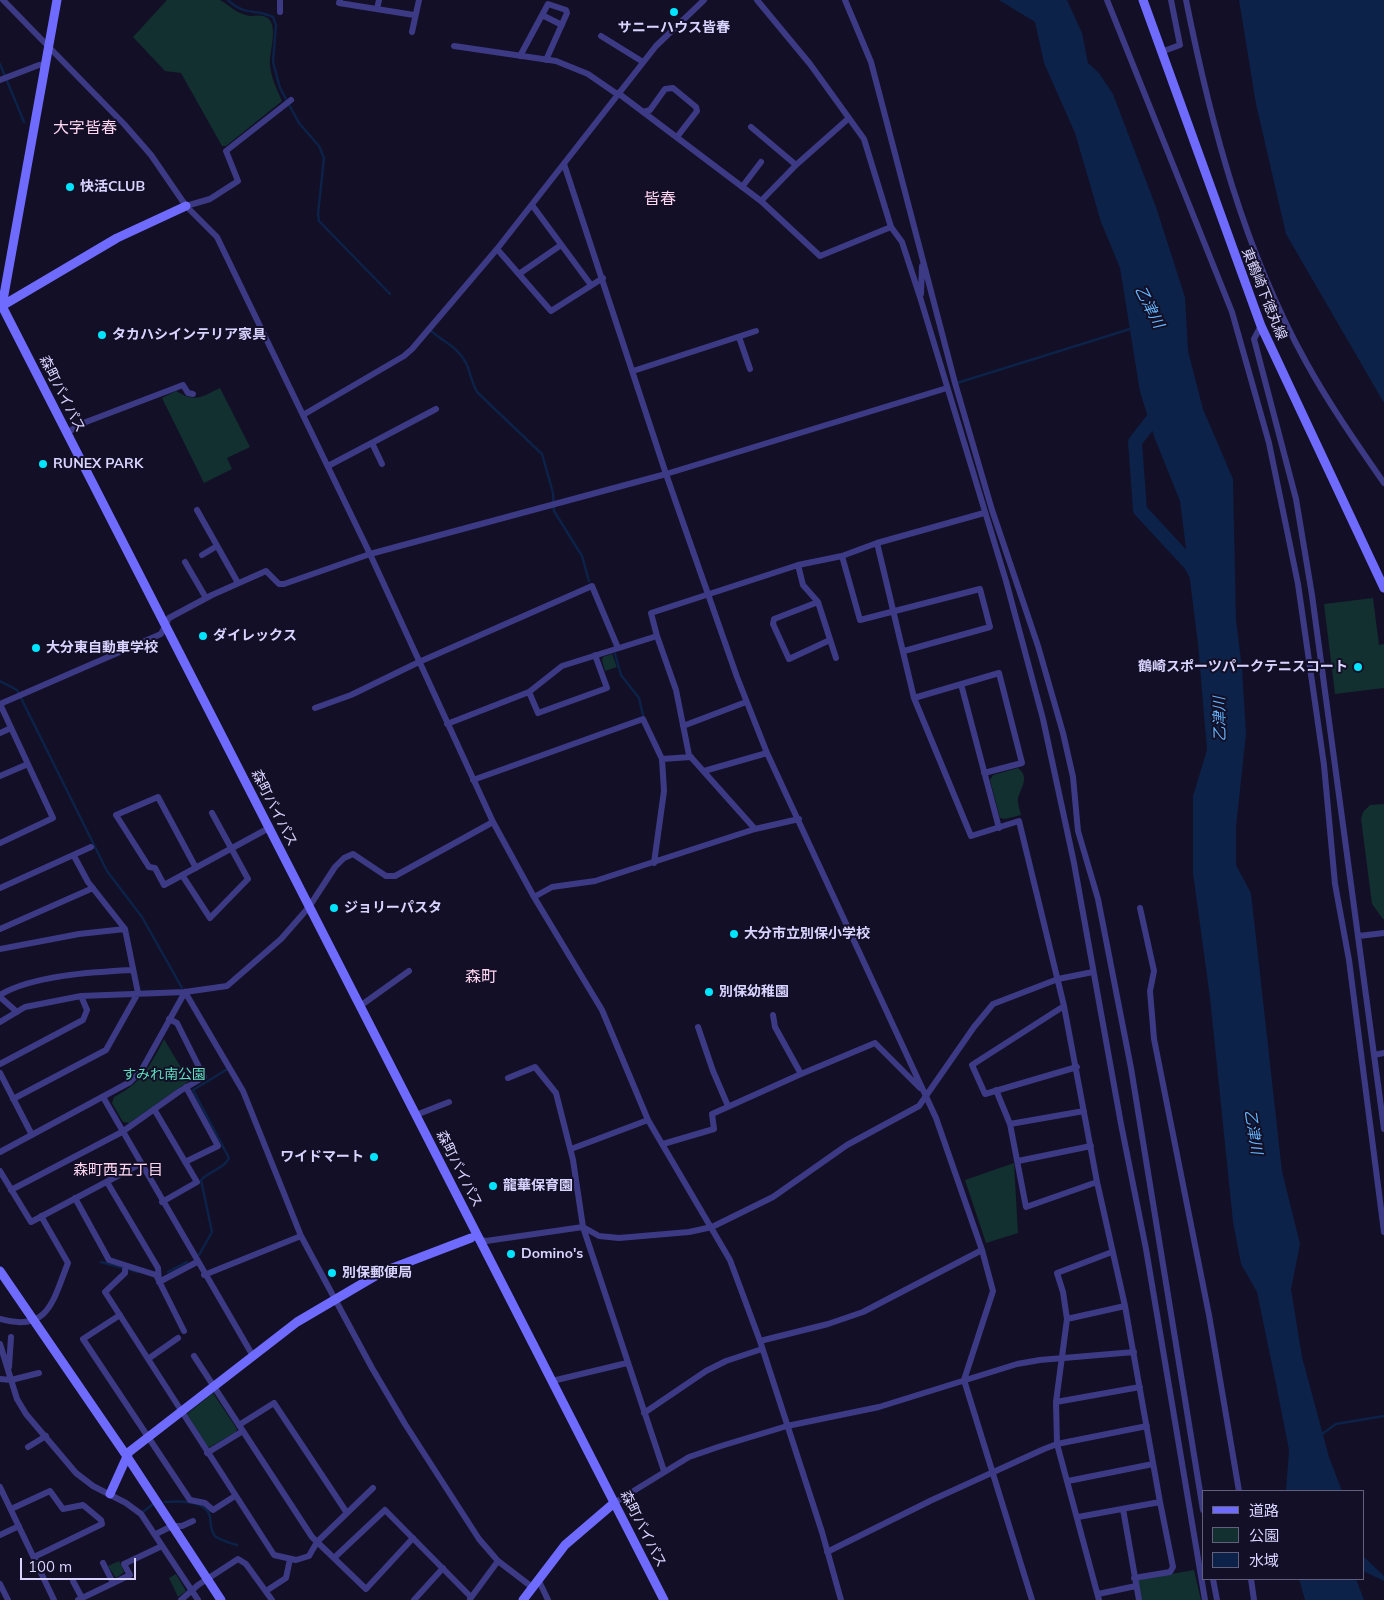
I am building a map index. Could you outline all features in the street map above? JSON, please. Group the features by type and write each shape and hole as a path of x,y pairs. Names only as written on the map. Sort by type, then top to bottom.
{"street":[{"path":"3,0 124,124 151,155 186,206 217,237 370,554 493,822 534,897 602,1010 648,1120 730,1260 760,1341 841,1600"},
{"path":"1,307 57,0"},
{"path":"280,0 280,12"},
{"path":"340,0 339,3 414,15"},
{"path":"377,9 379,0"},
{"path":"412,32 414,15 419,0"},
{"path":"757,0 810,64 864,139 891,227 902,242 920,297 1006,581 1044,719 1074,863 1092,972 1148,1258 1205,1600"},
{"path":"845,0 871,62 992,510 1038,646 1064,733 1073,777 1078,832 1098,899 1131,1068 1202,1504"},
{"path":"1107,0 1232,312 1269,443 1298,584 1324,766 1335,884 1349,960 1384,1232"},
{"name":"東鶴崎下徳丸線","path":"1143,0 1261,326 1384,588"},
{"path":"1162,52 1180,45 1171,0"},
{"path":"1186,0 1214,122 1234,193 1256,255 1306,362 1329,401 1384,483"},
{"path":"303,415 404,356 497,249 656,46 701,1"},
{"path":"520,56 548,4 566,10 567,13 546,60"},
{"path":"542,15 562,25"},
{"path":"601,36 643,62"},
{"path":"454,46 546,60 576,68 643,112 761,201 820,256 891,227"},
{"path":"0,80 39,65 46,65"},
{"path":"643,112 650,110 665,89 672,88 696,107 697,112 677,137"},
{"path":"1,307 117,238 186,206 210,199 238,181 226,152 289,102"},
{"path":"761,201 796,165 849,118"},
{"path":"751,127 796,165"},
{"path":"742,187 761,162"},
{"path":"564,164 666,474 746,702 767,753 799,819 940,1130 982,1250 993,1291 964,1380 1032,1600"},
{"path":"532,205 591,285"},
{"path":"519,274 561,245"},
{"path":"497,249 551,311 603,278"},
{"path":"920,297 923,260"},
{"name":"森町バイパス","path":"1,307 416,1115 475,1239 552,1381 664,1600"},
{"path":"1261,326 1254,340 1296,499 1312,595 1384,1129"},
{"path":"633,371 756,331"},
{"path":"739,337 750,369"},
{"path":"66,433 86,422 183,385 188,393 193,394"},
{"path":"0,843 53,818 0,704 161,634 168,618 206,598 266,571 279,584 284,584 370,554 666,474 947,388"},
{"path":"328,466 436,409"},
{"path":"372,443 382,464"},
{"path":"197,510 238,583"},
{"path":"755,829 691,757 682,726 676,690 651,613 798,565 842,556 877,543 984,513"},
{"path":"877,543 914,698 971,836 1019,821 1064,1006 1097,1182 1125,1306 1160,1502 1174,1568 1170,1572 1135,1582 1099,1597 1057,1444 1056,1402 1067,1318 1063,1292 1057,1273 1112,1252"},
{"path":"202,555 217,546"},
{"path":"842,556 860,620 980,589 990,627 904,651"},
{"path":"185,562 206,598"},
{"path":"798,565 803,585 818,602 836,658"},
{"path":"314,708 351,695 419,662 592,586 618,648"},
{"path":"818,602 774,619 773,624 790,659 830,640"},
{"path":"447,724 529,692 562,666 657,636"},
{"path":"529,692 538,713 607,688 596,655"},
{"path":"914,698 999,674 1022,764 984,773"},
{"path":"961,684 999,828"},
{"path":"682,726 746,702"},
{"path":"473,780 642,719 662,759 664,791 654,863"},
{"path":"0,733 11,728"},
{"path":"704,771 767,753"},
{"path":"662,759 691,757"},
{"path":"0,776 28,764"},
{"path":"196,868 158,797 116,814 149,867 155,868 164,885 196,868 231,848 269,828"},
{"path":"182,875 210,918 248,879 212,813"},
{"path":"534,897 552,887 595,881 755,829 799,819"},
{"path":"0,1022 25,1007 81,996 185,992 227,986 281,939 309,907 335,867 348,855 353,854 386,876 395,876 493,822"},
{"path":"0,888 91,847"},
{"path":"14,1099 106,1050 138,993 125,929 93,888 74,856"},
{"path":"0,929 93,888"},
{"path":"1140,908 1154,971 1150,991 1154,1039 1180,1177 1206,1297 1238,1490"},
{"path":"0,949 70,935 125,929"},
{"path":"1359,936 1384,933"},
{"path":"17,1012 0,996 16,987 61,977 133,970"},
{"path":"360,1006 409,971"},
{"path":"110,1494 126,1455 148,1436 297,1322 333,1299 382,1272 475,1239 486,1241 583,1227 598,1236 619,1238 689,1232 712,1227 773,1197 824,1160 919,1106 974,1027 993,1004 1058,979 1092,972"},
{"path":"0,1152 125,1086 138,1074 185,992"},
{"path":"185,992 243,1090 300,1236 333,1299 414,1439 479,1539 498,1561 535,1583 548,1600"},
{"path":"0,1064 83,1020 87,1010 81,996"},
{"path":"1064,1006 972,1066 985,1094 1076,1067"},
{"path":"773,1015 775,1027 801,1074"},
{"path":"11,1190 122,1132 186,1087 204,1077 176,1023 169,1019"},
{"path":"698,1027 713,1071 728,1106"},
{"path":"663,1144 714,1128 712,1114 801,1074 875,1044 922,1090"},
{"path":"1374,1055 1384,1053"},
{"path":"508,1078 535,1067 556,1093 570,1149 583,1227 664,1471"},
{"path":"0,1073 32,1135"},
{"path":"185,1162 218,1146 186,1087"},
{"path":"996,1090 1010,1124 1026,1207 1097,1182"},
{"path":"103,1097 196,1262 252,1356"},
{"path":"416,1115 449,1102"},
{"path":"154,1109 196,1182 162,1202"},
{"path":"1010,1124 1084,1111"},
{"path":"570,1149 648,1120"},
{"path":"1018,1161 1091,1146"},
{"path":"0,1171 28,1220 31,1222 140,1164"},
{"path":"107,1182 158,1268 160,1282"},
{"path":"75,1198 109,1260 153,1273 160,1282 184,1331"},
{"path":"0,1320 18,1324 33,1320 48,1312 68,1263 41,1216"},
{"path":"204,1275 300,1236"},
{"path":"760,1341 828,1324 863,1312 982,1250"},
{"path":"160,1282 196,1262"},
{"path":"125,1270 105,1292 274,1555 290,1559 309,1556 318,1542 373,1488"},
{"path":"0,1271 126,1455 221,1600"},
{"path":"1067,1318 1125,1306"},
{"path":"120,1315 83,1339 190,1500 205,1503 213,1510 235,1496"},
{"path":"9,1368 11,1337"},
{"path":"148,1359 178,1338"},
{"path":"0,1344 23,1410 76,1473 92,1486 110,1494 141,1514 198,1600"},
{"path":"644,1413 706,1371 726,1361 762,1349"},
{"path":"522,1600 565,1545 614,1503 689,1457 787,1426 879,1407 1018,1364 1040,1360 1060,1360 1134,1352"},
{"path":"194,1356 318,1542 366,1589 413,1538"},
{"path":"552,1381 627,1363"},
{"path":"0,1379 11,1380 38,1373"},
{"path":"1056,1402 1140,1388"},
{"path":"208,1453 274,1403 347,1513"},
{"path":"827,1552 993,1472 1057,1444 1147,1426"},
{"path":"28,1447 46,1436"},
{"path":"1068,1481 1153,1464"},
{"path":"0,1487 54,1600"},
{"path":"10,1509 50,1491 63,1509 83,1505 102,1520 102,1524 34,1557"},
{"path":"1078,1517 1160,1502"},
{"path":"1122,1509 1139,1600"},
{"path":"334,1558 385,1510 470,1598 498,1561"},
{"path":"156,1534 172,1526 182,1526 193,1521"},
{"path":"0,1535 19,1526"},
{"path":"73,1581 80,1599 130,1575 124,1564 162,1546"},
{"path":"266,1591 286,1578 290,1559"},
{"path":"182,1600 231,1562 240,1560 246,1564 272,1600"},
{"path":"103,1563 113,1583"},
{"path":"414,1600 443,1568"},
{"path":"1213,1580 1217,1600"},
{"path":"1251,1580 1254,1600"},
{"path":"0,1584 8,1600"}],"green space":[{"path":"167,0 220,0 241,13 250,16 265,16 272,23 271,70 274,83 282,101 226,146 222,146 181,73 165,71 133,37"},
{"path":"220,388 250,447 227,458 232,469 204,483 162,398 176,391 194,398"},
{"name":"鶴崎スポーツパークテニスコート","path":"1373,598 1379,645 1384,644 1384,688 1335,694 1324,604"},
{"path":"612,654 617,667 605,671 603,657"},
{"path":"1018,768 1022,771 1024,779 1018,798 1021,815 1005,819 1000,818 990,780 993,775"},
{"path":"1384,804 1383,919 1372,904 1361,819 1363,812 1370,805"},
{"name":"すみれ南公園","path":"164,1039 189,1081 129,1123 123,1122 112,1103 114,1097 124,1092 138,1080"},
{"path":"1014,1163 1018,1233 986,1243 965,1180"},
{"path":"213,1393 237,1429 236,1432 208,1448 187,1414"},
{"path":"119,1561 124,1572 116,1578 108,1566"},
{"path":"1194,1570 1201,1600 1140,1600 1136,1580"},
{"path":"176,1574 186,1591 178,1597 169,1578"}],"water":[{"path":"999,0 1067,0 1082,33 1088,63 1099,73 1113,94 1156,207 1185,297 1188,351 1203,409 1233,479 1236,620 1242,668 1246,734 1236,827 1236,865 1251,893 1282,1171 1300,1244 1291,1289 1302,1357 1329,1457 1342,1490 1286,1490 1289,1450 1276,1384 1257,1292 1241,1264 1233,1222 1210,998 1193,873 1193,796 1207,750 1198,644 1180,501 1155,439 1140,392 1120,268 1101,222 1075,133 1044,63 1035,22"},
{"path":"1239,0 1384,0 1384,403 1286,234 1256,104"},
{"path":"1364,1557 1384,1576 1384,1581 1364,1571"},
{"path":"1299,1580 1356,1580 1364,1600 1305,1600"}],"waterway":[{"path":"228,0 240,9 273,17 276,25 273,62 280,88 299,123 319,146 324,158 318,214 319,221 390,294"},
{"path":"0,64 24,122"},
{"path":"957,383 1130,329"},
{"path":"431,331 463,357 478,393 542,454 553,493 554,511 582,556 589,581"},
{"name":"乙津川","path":"1159,408 1159,411 1135,442 1140,510 1190,564 1197,576"},
{"path":"615,654 621,675 639,698 643,715"},
{"path":"0,681 17,690 107,871 142,917 182,988"},
{"path":"199,1255 212,1232 201,1180 224,1165 229,1158 193,1090 226,1070"},
{"path":"101,1262 138,1272"},
{"path":"168,1272 187,1262"},
{"path":"1322,1434 1336,1424 1384,1416"},
{"path":"165,1502 191,1503 204,1507 208,1511 213,1534 223,1541 237,1545"},
{"path":"143,1512 153,1504"}],"place":[{"name":"サニーハウス皆春","path":"674,12"},
{"name":"快活CLUB","path":"70,187"},
{"name":"タカハシインテリア家具","path":"102,335"},
{"name":"RUNEX PARK","path":"43,464"},
{"name":"ダイレックス","path":"203,636"},
{"name":"大分東自動車学校","path":"36,648"},
{"name":"鶴崎スポーツパークテニスコート","path":"1358,667"},
{"name":"ジョリーパスタ","path":"334,908"},
{"name":"大分市立別保小学校","path":"734,934"},
{"name":"別保幼稚園","path":"709,992"},
{"name":"ワイドマート","path":"374,1157"},
{"name":"龍華保育園","path":"493,1186"},
{"name":"Domino's","path":"511,1254"},
{"name":"別保郵便局","path":"332,1273"}],"district":[{"name":"大字皆春","path":"85,128"},
{"name":"皆春","path":"660,199"},
{"name":"森町","path":"481,977"},
{"name":"森町西五丁目","path":"118,1170"}]}
